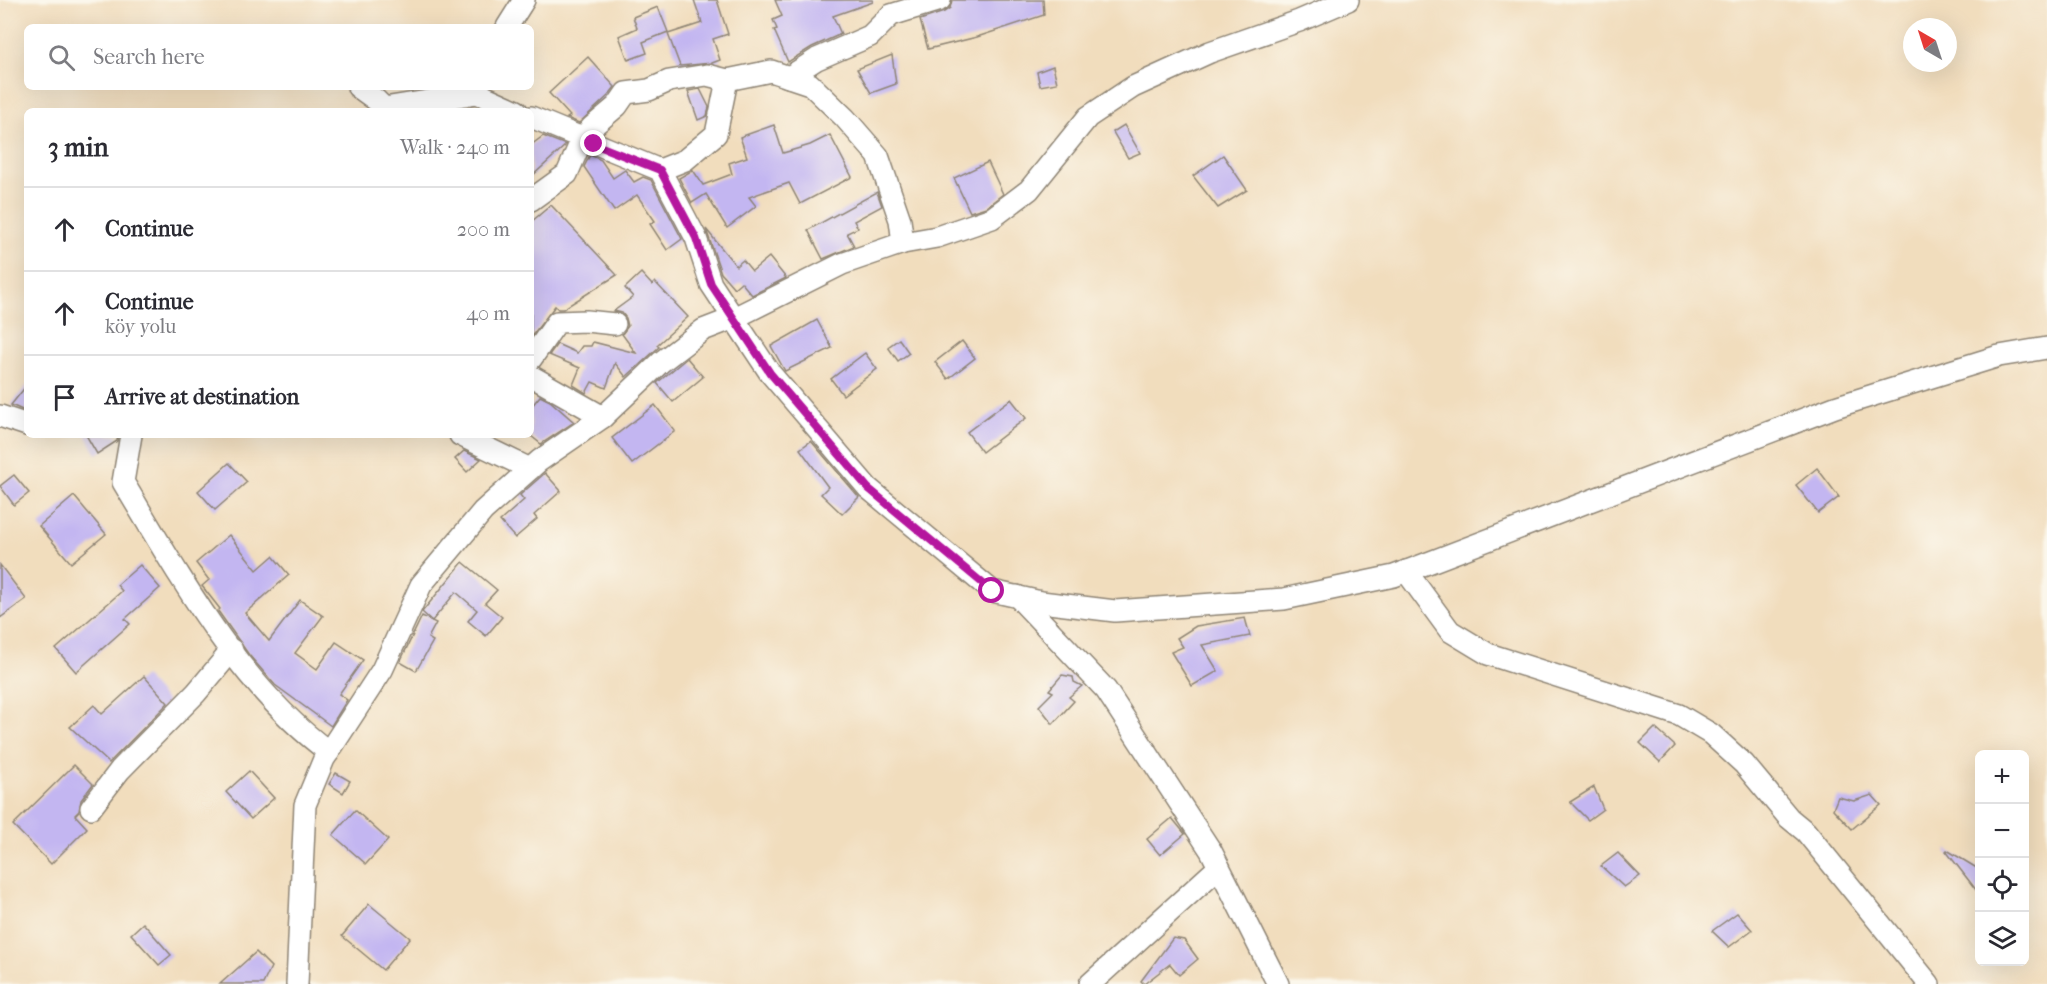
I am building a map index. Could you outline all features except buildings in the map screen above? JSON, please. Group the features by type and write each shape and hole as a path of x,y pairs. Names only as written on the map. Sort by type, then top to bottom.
{"street":[{"path":"509,24 524,0"},
{"path":"789,77 817,59 870,36 889,7 940,0"},
{"path":"297,984 305,805 329,752 382,670 420,585 483,511 539,461 603,417 661,362 703,330 734,318 842,264 903,243 937,237 992,218 1029,190 1088,117 1133,87 1210,52 1299,21 1348,0"},
{"path":"534,198 567,174 582,139 592,127 617,106 626,93 649,90 669,81 707,75 727,80 771,71 810,84 845,118 878,156 900,220 903,243"},
{"path":"660,170 685,160 716,134 727,80"},
{"path":"362,90 376,100 381,108"},
{"path":"392,108 478,90 511,108"},
{"path":"534,118 660,170 696,238 711,284 770,373 868,488 992,591 1041,602 1115,611 1284,599 1394,576 1834,407 1999,356 2047,348"},
{"path":"534,355 558,322 586,321 615,324"},
{"path":"534,378 603,417"},
{"path":"0,416 24,424"},
{"path":"130,438 123,482 193,597 264,694 306,735 329,752"},
{"path":"466,438 530,469"},
{"path":"1406,571 1450,631 1488,654 1679,715 1712,734 1744,764 1789,818 1806,832 1929,984"},
{"path":"1017,596 1106,690 1210,851 1278,984"},
{"path":"91,808 120,771 196,693 232,650"},
{"path":"1090,984 1219,867"}],"route":[{"path":"594,144 660,170 696,238 711,284 770,373 868,488 992,591"}]}
